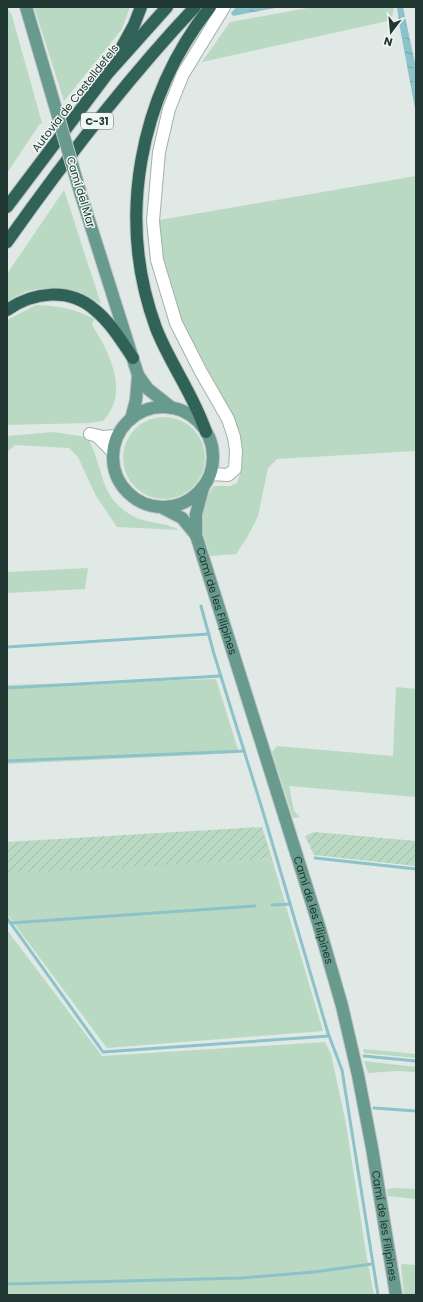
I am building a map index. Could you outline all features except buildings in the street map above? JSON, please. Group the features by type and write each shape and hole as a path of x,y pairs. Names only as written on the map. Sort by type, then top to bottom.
{"highway":[{"path":"108,73 134,25 141,7"},
{"name":"Autovia de Castelldefels","path":"7,207 108,73 166,7"},
{"name":"C-31","path":"7,242 53,177 109,106 172,31 195,7"},
{"path":"206,432 194,403 165,349 149,304 138,247 136,208 138,176 148,126 157,101 176,58 210,7"},
{"path":"7,310 26,299 46,294 78,299 95,309 133,358"}],"main road":[{"name":"Camí del Mar","path":"26,7 81,194 138,374 148,389 172,408"},
{"name":"Camí del Mar","path":"131,419 136,400 138,374"},
{"path":"196,535 196,514 203,488 210,474 212,464 212,449 206,432 191,416 172,408 154,407 139,413 126,423 117,436 113,452 114,469 127,493 141,503 163,508 173,507 184,503 203,488"},
{"path":"163,508 182,518 196,535"},
{"name":"Camí de les Filipines","path":"196,535 319,926 342,1006 358,1075 372,1148 396,1295"}],"lane":[{"path":"210,474 228,475 235,468 236,451 234,437 228,419 201,372 176,323 157,260 153,220 159,152 169,109 183,74 224,7"},
{"path":"113,452 93,435 109,437 117,436"}],"green space":[{"path":"7,7 12,16 42,123 39,125 7,173"},
{"path":"34,7 130,7 122,29 64,101"},
{"path":"313,7 394,7 391,22 388,21 202,62 230,22"},
{"path":"416,176 416,451 277,459 268,468 258,516 248,536 236,554 210,556 201,525 203,511 211,489 214,486 230,486 237,483 241,466 240,448 228,409 185,328 170,292 163,265 159,220"},
{"path":"64,190 101,304 78,293 50,288 32,290 23,293 7,303 7,274"},
{"path":"36,305 66,308 80,312 94,319 92,325 111,360 116,386 115,398 111,410 103,421 89,423 7,425 7,322 9,319"},
{"path":"164,417 180,420 193,429 202,442 205,458 202,474 193,487 180,496 164,499 148,496 135,487 126,474 123,458 126,442 135,429 148,420"},
{"path":"53,432 87,437 93,448 108,491 114,501 123,509 140,519 174,527 179,530 117,527 96,496 78,457 69,448 15,445 7,452 7,436"},
{"path":"88,568 85,589 7,593 7,572"},
{"path":"216,679 239,753 7,764 7,685"},
{"path":"396,687 416,689 416,797 289,786 294,811 300,817 293,818 272,752 277,746 393,756"},
{"path":"262,827 272,859 7,873 7,842"},
{"path":"314,832 416,841 416,866 314,855 305,836"},
{"path":"272,859 323,1031 107,1048 7,914 7,872"},
{"path":"7,930 102,1056 325,1042 331,1054 346,1124 374,1295 7,1295"},
{"path":"363,1049 416,1054 416,1058 364,1053"},
{"path":"364,1061 416,1067 416,1072 396,1071 368,1073"},
{"path":"387,1189 416,1189 416,1199 388,1196"},
{"path":"401,1264 416,1265 416,1295 404,1295"}],"water":[{"path":"236,7 280,7 233,16 231,13"},
{"path":"397,7 403,7 416,68 416,114 399,23"}],"waterway":[{"path":"201,606 214,654 264,815 328,1033 342,1070 378,1295"},
{"path":"7,647 209,634"},
{"path":"7,688 221,676"},
{"path":"7,761 244,751"},
{"path":"315,858 416,869"},
{"path":"272,905 290,904"},
{"path":"10,923 255,906"},
{"path":"7,918 103,1052 329,1036"},
{"path":"364,1056 416,1061"},
{"path":"374,1108 416,1111"},
{"path":"7,1284 242,1278 314,1272 372,1264"}]}
